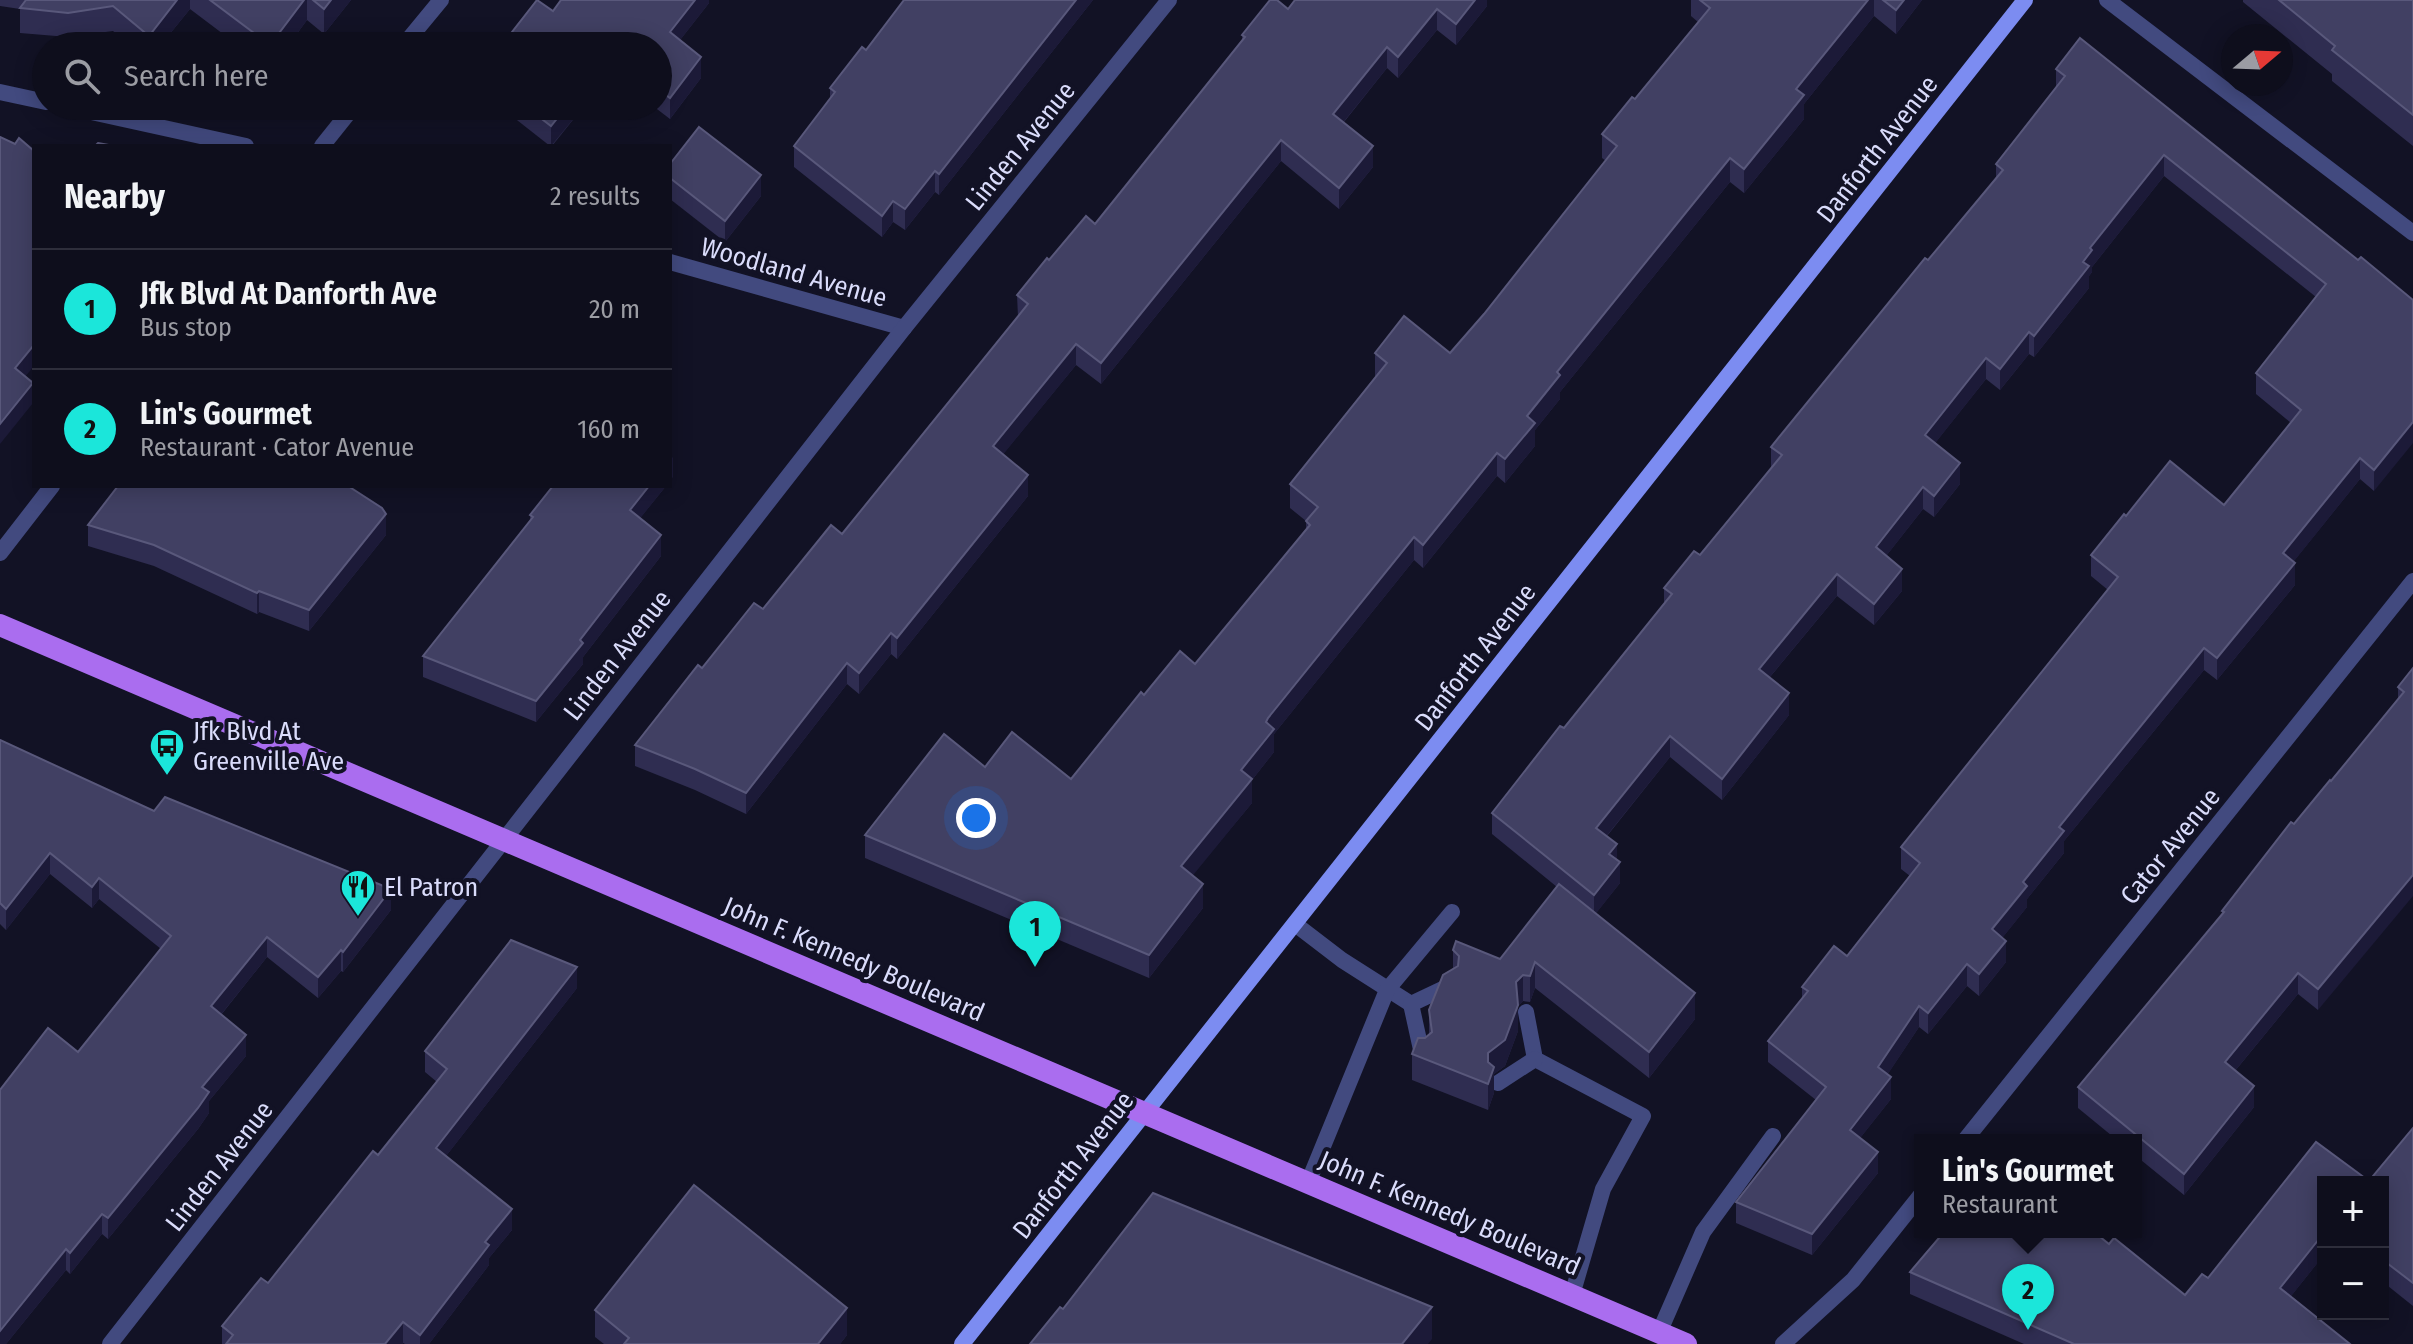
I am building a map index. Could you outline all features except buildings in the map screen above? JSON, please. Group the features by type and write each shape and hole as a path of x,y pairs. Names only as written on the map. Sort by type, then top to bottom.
{"main road":[{"name":"Danforth Avenue","path":"962,1344 2025,0"},
{"name":"John F. Kennedy Boulevard","path":"0,625 1686,1344"}],"street":[{"path":"415,32 441,0"},
{"name":"Linden Avenue","path":"110,1344 904,328 1169,0"},
{"path":"2107,0 2413,233"},
{"path":"0,92 32,99"},
{"path":"128,120 237,144"},
{"path":"324,144 343,120"},
{"name":"Woodland Avenue","path":"672,263 904,328"},
{"path":"0,553 50,488"},
{"name":"Cator Avenue","path":"1970,1134 2413,581"},
{"path":"1308,1183 1387,990 1452,912"},
{"path":"1295,924 1342,960 1411,1004 1422,1054"},
{"path":"1411,1004 1449,986"},
{"path":"1526,1012 1535,1059"},
{"path":"1498,1083 1535,1059"},
{"path":"1535,1059 1643,1116 1603,1189 1572,1295"},
{"path":"1659,1333 1703,1232 1773,1136"},
{"path":"1783,1344 1853,1280 1914,1204"}],"place":[{"name":"Jfk Blvd At Greenville Ave","path":"167,777"},
{"name":"El Patron","path":"358,918"},
{"name":"Jfk Blvd At Danforth Ave","path":"1035,967"},
{"name":"Lin's Gourmet","path":"2028,1330"}]}
